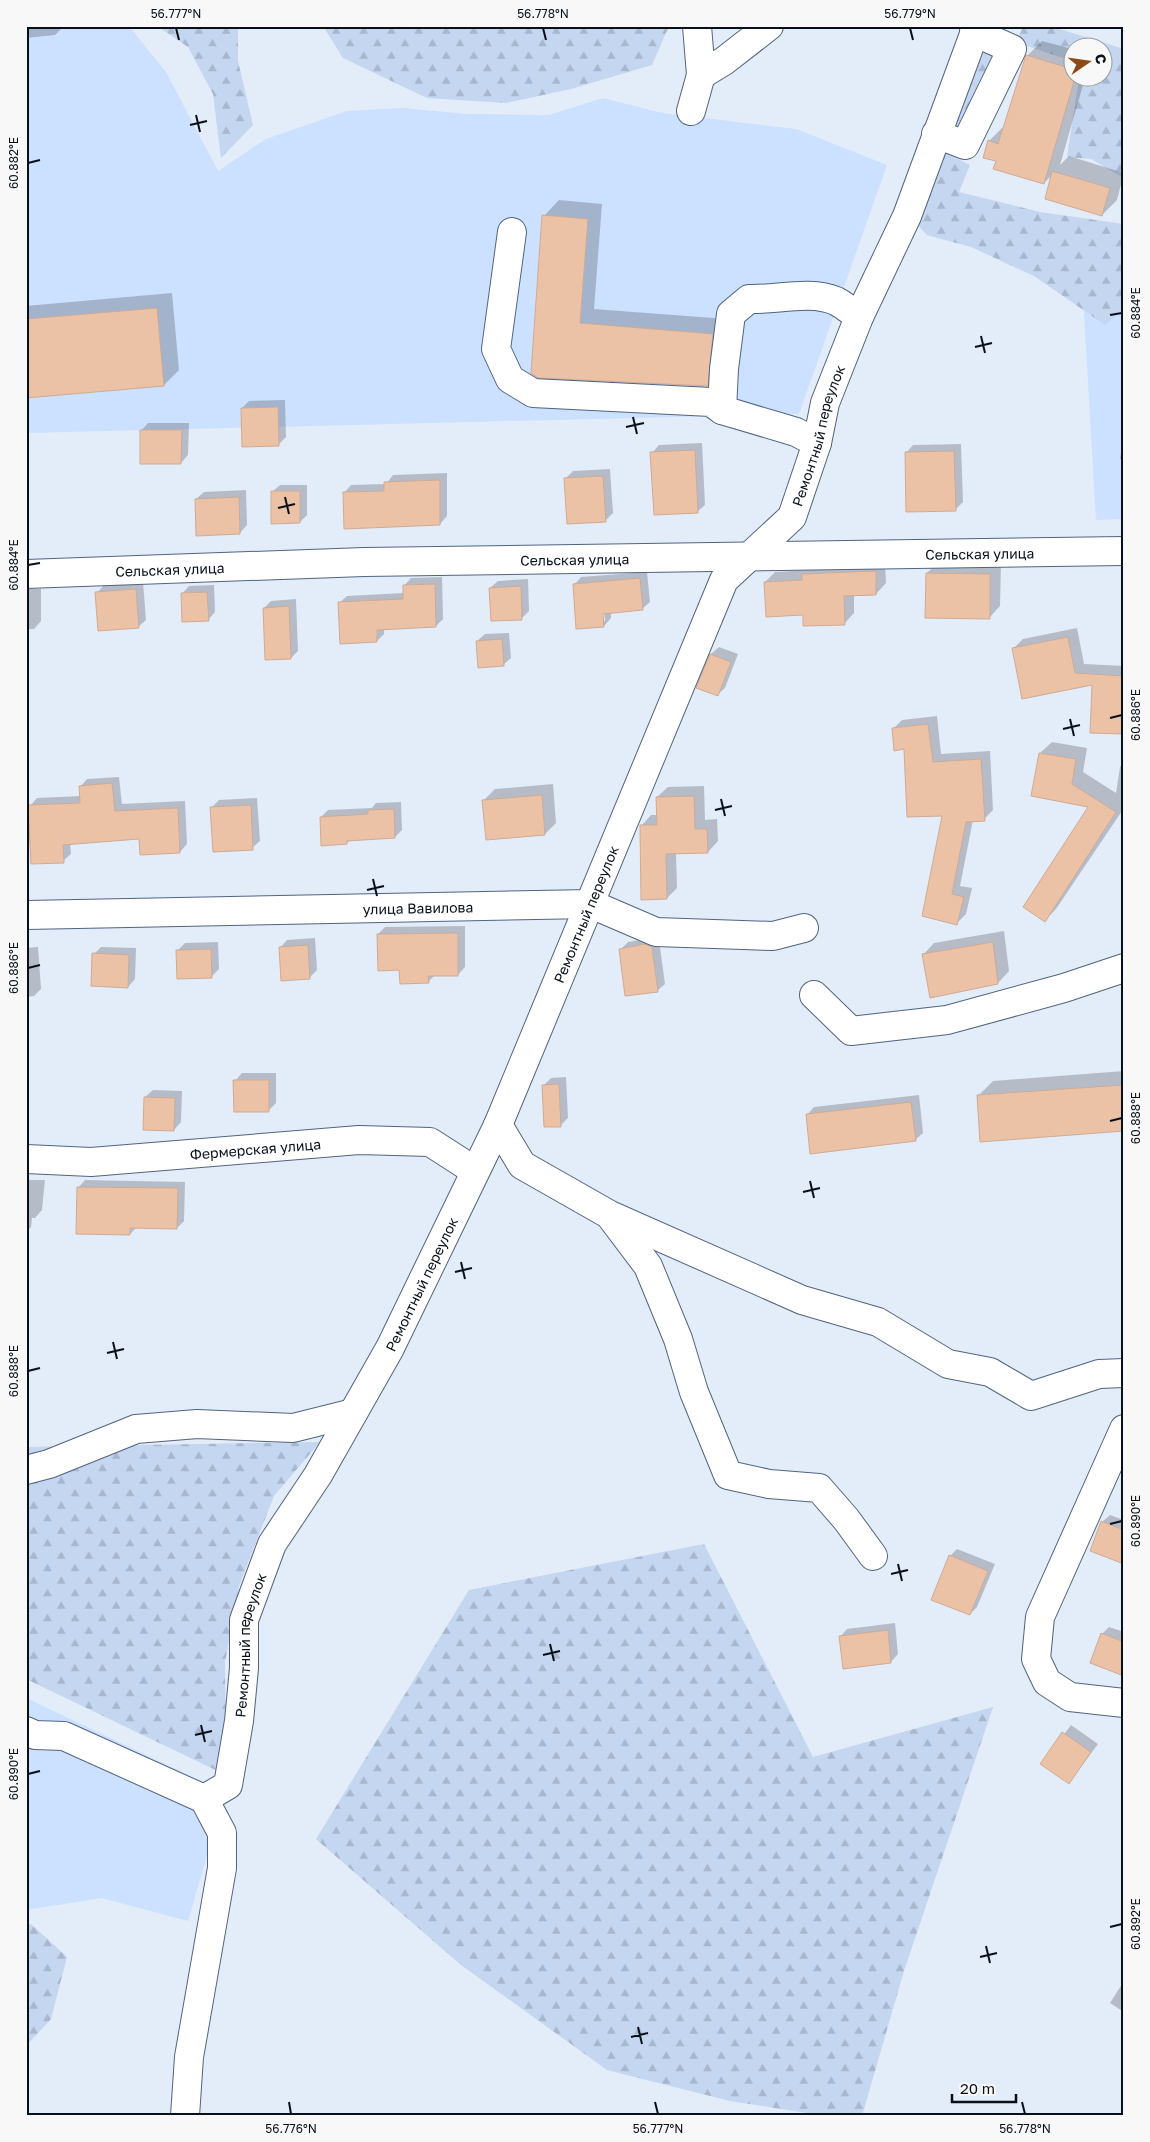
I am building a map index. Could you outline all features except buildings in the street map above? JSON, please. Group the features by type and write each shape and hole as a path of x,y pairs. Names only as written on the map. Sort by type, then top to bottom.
{"street":[{"path":"691,111 701,75 698,26"},
{"path":"701,75 724,61 768,26"},
{"path":"936,134 965,145 1010,57 1012,50 976,29"},
{"name":"Ремонтный переулок","path":"204,1800 228,1785 240,1721 244,1620 272,1544 318,1475 390,1348 498,1125 724,580 792,517 817,442 825,403 859,317 907,216 976,29"},
{"path":"512,232 496,349 510,379 533,393 711,402 722,410 796,432 817,442"},
{"path":"722,410 724,369 731,314 749,299 770,300 798,295 835,301 859,317"},
{"name":"Сельская улица","path":"26,574 364,562 1124,551"},
{"name":"улица Вавилова","path":"26,915 591,904 656,932 773,936 804,928"},
{"path":"814,995 851,1031 947,1020 1064,988 1124,968"},
{"path":"498,1125 522,1165 610,1215 802,1300 878,1322 948,1364 990,1372 1031,1396 1099,1374 1124,1373"},
{"name":"Фермерская улица","path":"26,1159 91,1162 359,1140 412,1141 430,1142 475,1171"},
{"path":"610,1215 648,1266 678,1339 694,1392 728,1475 769,1484 819,1488 846,1519 873,1556"},
{"path":"26,1470 49,1464 136,1429 196,1424 293,1428 353,1414"},
{"path":"1124,1429 1040,1617 1036,1658 1046,1682 1070,1696 1124,1703"},
{"path":"26,1731 36,1735 64,1736 204,1800 222,1833 222,1868 189,2057 185,2116"}],"shaded area":[{"path":"26,26 126,26 132,30 166,72 218,171 266,139 347,111 403,108 467,114 549,115 603,98 662,113 796,129 887,165 799,414 26,433"},
{"path":"1124,278 1124,519 1096,520 1084,313"},
{"path":"26,1698 203,1782 208,1852 188,1921 102,1898 26,1910"}],"green space":[{"path":"157,26 238,26 238,61 253,125 221,158 213,94 188,47"},
{"path":"323,26 669,26 652,65 571,89 506,103 427,98 343,58"},
{"path":"1023,26 1050,26 1089,38 1062,38 1062,58 1024,45 1019,36"},
{"path":"1112,45 1124,49 1124,206 1122,177 1091,159 1067,157 1077,88 1112,88"},
{"path":"986,48 996,52 958,134 948,130"},
{"path":"938,149 970,165 959,192 1040,212 1124,224 1124,308 1105,325 1034,276 971,247 927,235 912,219"},
{"path":"320,1442 274,1496 239,1586 225,1662 226,1775 26,1679 26,1447"},
{"path":"704,1544 813,1757 993,1707 904,1971 862,2116 826,2116 730,2101 607,2070 461,1965 316,1839 469,1590"},
{"path":"31,1924 67,1957 51,2019 26,2046 26,1925"}]}
